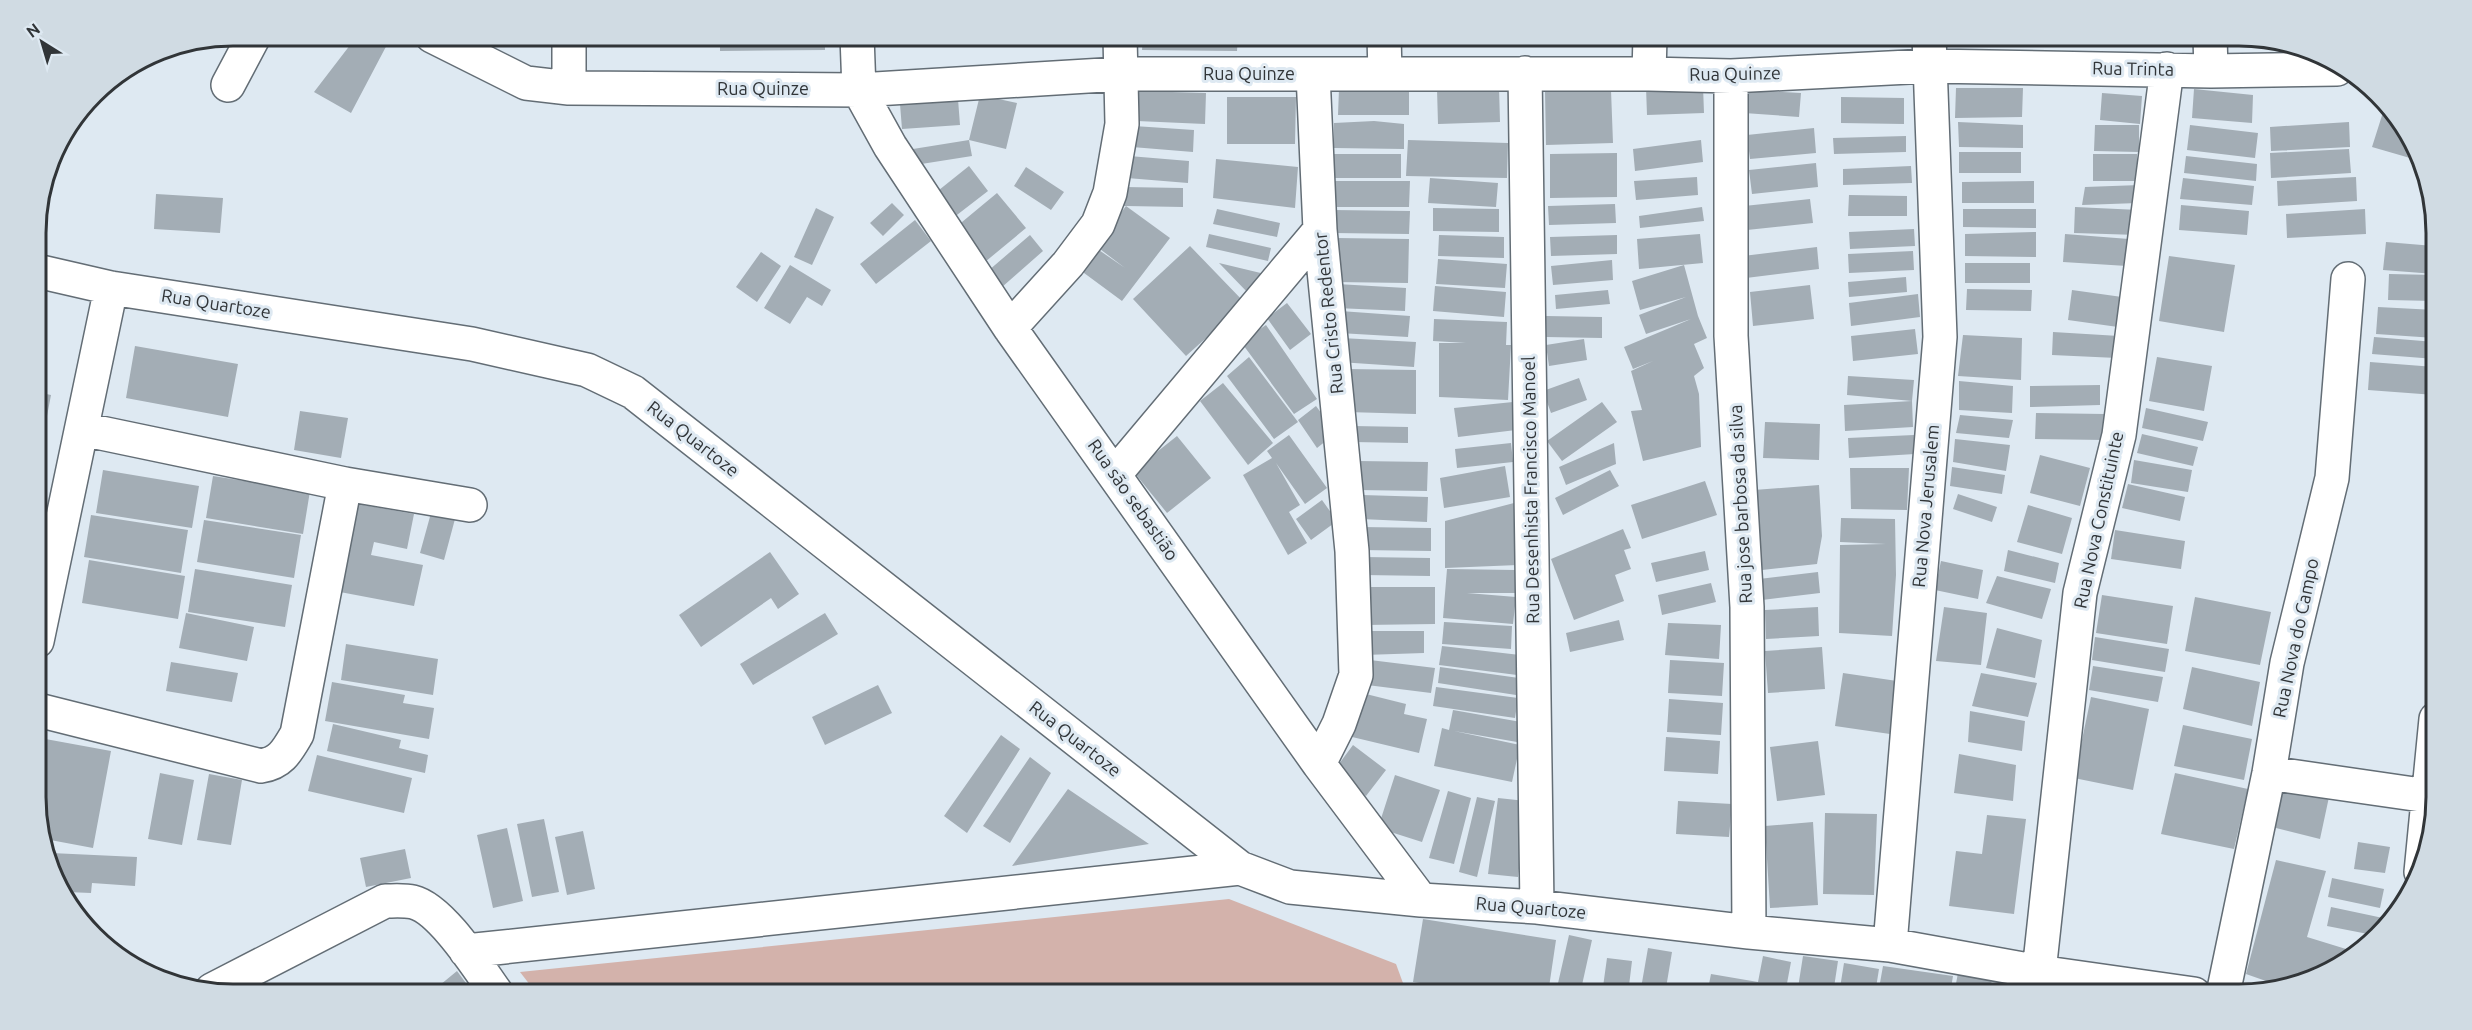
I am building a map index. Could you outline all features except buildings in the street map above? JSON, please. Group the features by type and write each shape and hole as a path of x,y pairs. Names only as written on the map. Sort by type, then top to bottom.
{"street":[{"path":"228,85 249,46"},
{"path":"452,46 526,84 569,88 569,46"},
{"path":"857,46 859,90"},
{"path":"1010,328 1068,264 1098,224 1110,192 1122,124 1120,46"},
{"path":"1384,46 1385,74"},
{"path":"1649,74 1650,46"},
{"path":"2210,46 2211,71"},
{"name":"Rua Quinze","path":"569,88 859,90 1120,74 1731,76 1929,51"},
{"name":"Rua Trinta","path":"1929,51 2167,69 2211,71 2327,69"},
{"name":"Rua Nova Jerusalem","path":"1890,945 1940,337 1929,51"},
{"name":"Rua Nova Constituinte","path":"2039,972 2080,593 2119,435 2167,69"},
{"name":"Rua Cristo Redentor","path":"1313,74 1320,230 1352,551 1356,675 1339,724 1319,764"},
{"name":"Rua Desenhista Francisco Manoel","path":"1524,74 1537,907"},
{"name":"Rua jose barbosa da silva","path":"1731,76 1731,336 1747,607 1749,932"},
{"name":"Rua são sebastião","path":"859,90 890,146 1010,328 1319,764 1421,900"},
{"path":"1115,474 1320,230"},
{"name":"Rua Quartoze","path":"47,273 111,288 472,344 587,370 606,378 633,392 1240,868 1290,887 1421,900 1537,907 1749,932 1890,945 2039,972 2116,983"},
{"name":"Rua Nova do Campo","path":"2225,983 2269,773 2287,663 2332,478 2348,279"},
{"path":"46,597 111,288"},
{"path":"82,429 345,484 470,505"},
{"path":"46,712 261,766 273,764 285,755 297,734 345,484"},
{"path":"2269,773 2426,796"},
{"path":"466,951 1240,868"},
{"path":"225,983 384,901 413,902 432,910 490,984"}],"shaded area":[{"path":"1229,899 1396,964 1403,983 529,984 520,972"}]}
